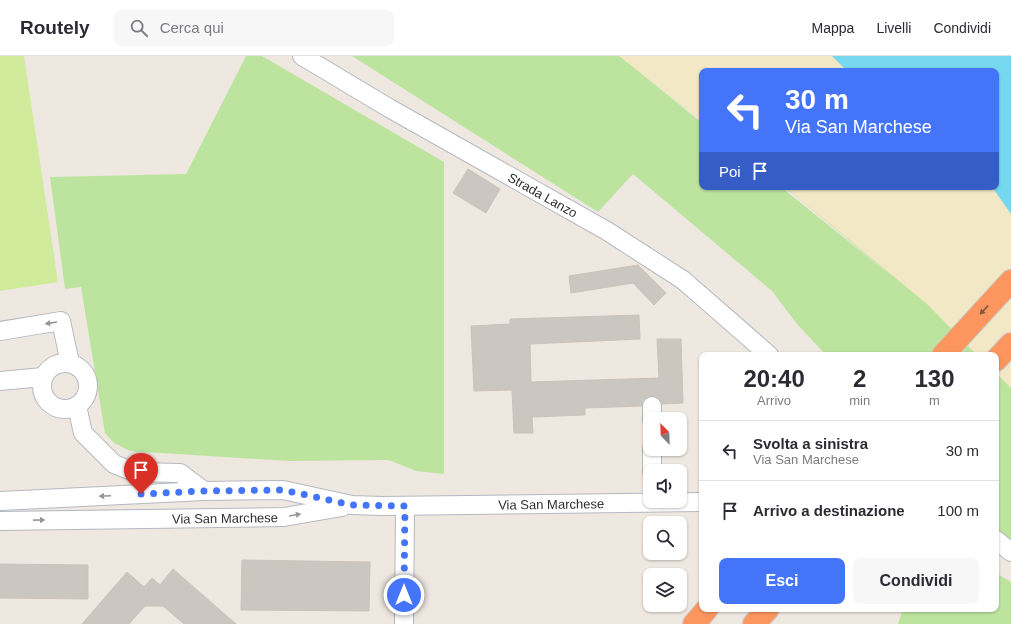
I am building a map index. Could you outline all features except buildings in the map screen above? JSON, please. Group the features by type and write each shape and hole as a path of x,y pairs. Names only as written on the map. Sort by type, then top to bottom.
{"highway":[{"path":"946,352 1011,282"},
{"path":"999,357 1011,344"},
{"path":"694,624 705,612"},
{"path":"754,624 765,612"}],"street":[{"name":"Strada Lanzo","path":"302,56 389,108 607,231 683,280 766,352"},
{"path":"0,331 61,321 70,362"},
{"path":"0,380 43,376 54,364 70,362 82,369 88,384 86,395 77,406 67,409 53,406 43,395 43,376"},
{"path":"77,406 83,433 114,464 134,472 180,473 204,491"},
{"name":"Via San Marchese","path":"0,501 204,491 283,490 352,505"},
{"name":"Via San Marchese","path":"0,521 284,517 352,505 405,506 643,502"},
{"name":"Via San Marchese","path":"687,502 699,502"},
{"path":"404,624 405,506"}],"green space":[{"path":"0,56 24,56 58,282 0,291"},
{"path":"246,56 262,56 444,162 444,474 416,471 389,460 290,461 130,451 114,443 105,433 81,287 65,289 50,177 186,174"},
{"path":"352,56 619,56 699,70 699,119 627,62 699,121 699,190 785,190 895,279 789,190 868,190 982,352 823,352 797,324 772,291 633,174 598,212"},
{"path":"999,369 1011,379 1011,540 999,534"},
{"path":"999,575 1011,582 1011,624 898,624 902,612 999,612"}],"sand":[{"path":"619,56 832,56 844,68 699,68 699,119"},
{"path":"789,190 999,190 1011,204 1011,388 999,376 999,352 974,352 927,304"}],"water":[{"path":"832,56 1011,56 1011,214 994,190 999,190 999,68 844,68"}],"route":[{"path":"141,494 204,491 283,490 352,505 405,506 404,595"}]}
